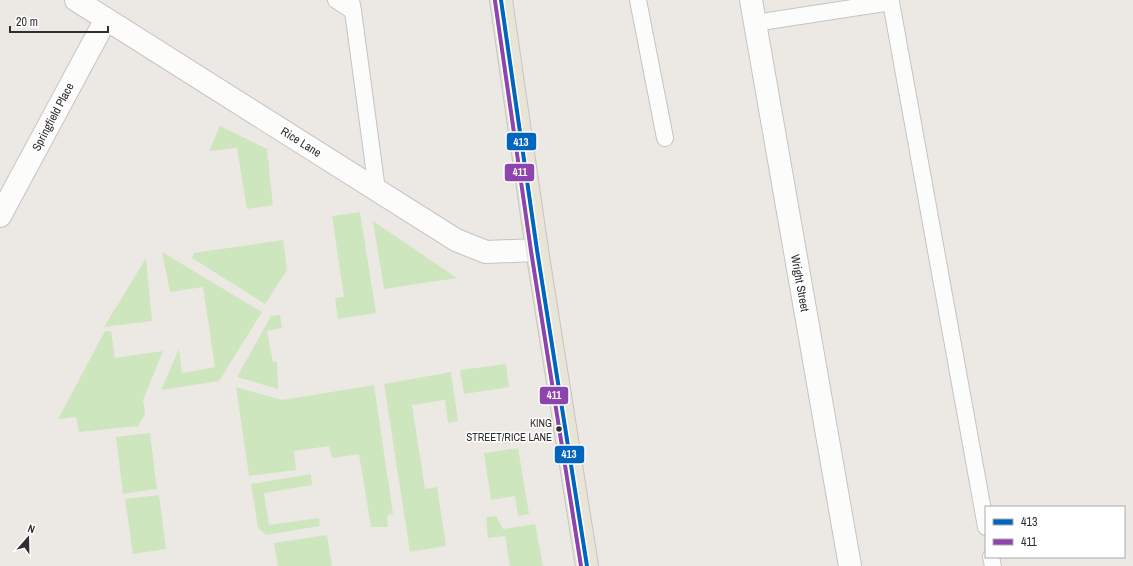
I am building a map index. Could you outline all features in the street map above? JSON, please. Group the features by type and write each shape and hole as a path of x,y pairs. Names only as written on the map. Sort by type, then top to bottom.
{"main road":[{"path":"501,0 537,250 587,566"}],"street":[{"name":"Rice Lane","path":"76,0 456,240 486,252 537,250"},
{"name":"Wright Street","path":"751,0 850,566"},
{"name":"Springfield Place","path":"0,216 106,19"}],"lane":[{"path":"336,0 352,5 377,190"},
{"path":"638,0 665,138"},
{"path":"755,23 892,2 985,521"}],"green space":[{"path":"220,126 267,149 273,205 247,209 237,148 209,151"},
{"path":"360,212 376,313 338,319 335,298 344,297 332,216"},
{"path":"373,221 457,278 384,289"},
{"path":"283,240 287,270 265,304 192,258 194,253"},
{"path":"162,252 262,312 219,381 161,390 179,349 182,373 215,367 203,287 170,292"},
{"path":"146,258 152,321 104,327"},
{"path":"280,315 282,328 267,331 273,362 277,362 278,389 237,377 271,316"},
{"path":"105,331 111,331 115,358 163,351 143,400 145,414 138,426 79,432 76,417 58,419"},
{"path":"506,364 509,387 464,394 460,370"},
{"path":"451,372 458,421 448,423 445,400 412,405 425,489 437,487 446,546 410,552 384,384"},
{"path":"374,385 393,514 387,515 388,527 371,527 359,454 332,458 329,446 294,451 296,470 249,476 236,387 282,400"},
{"path":"150,433 157,489 123,494 116,437"},
{"path":"518,448 529,514 518,516 515,496 491,500 484,453"},
{"path":"311,474 312,485 264,493 269,525 319,518 320,526 266,535 258,528 251,484"},
{"path":"159,495 166,549 133,554 125,499"},
{"path":"496,516 503,529 535,524 543,566 510,566 505,536 488,538 486,517"},
{"path":"327,535 332,566 278,566 274,543"}],"transit line":[{"name":"413","path":"501,0 537,250 587,566"},
{"name":"411","path":"495,1 531,251 581,566"}],"place":[{"name":"KING STREET/RICE LANE","path":"559,429"}]}
